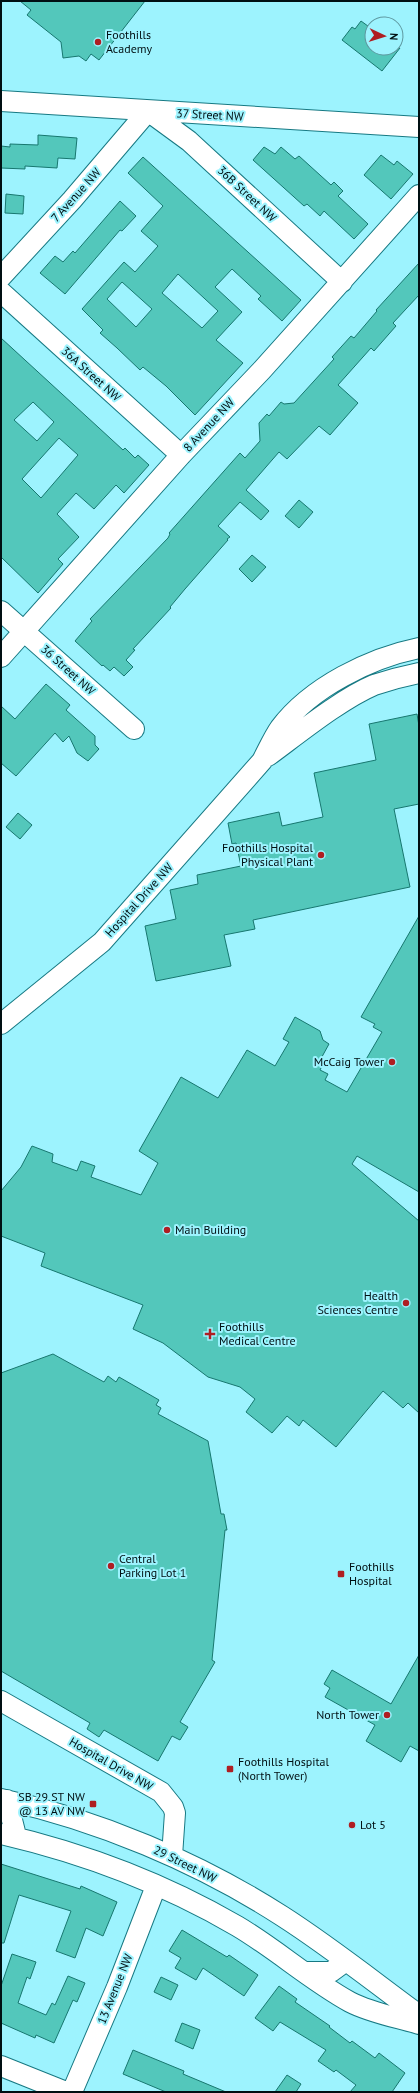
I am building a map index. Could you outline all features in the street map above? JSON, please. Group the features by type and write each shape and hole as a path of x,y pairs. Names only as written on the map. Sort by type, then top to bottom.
{"street":[{"name":"37 Street NW","path":"1,101 419,127"},
{"name":"7 Avenue NW","path":"1,277 72,200 148,111"},
{"name":"36B Street NW","path":"148,111 189,141 342,282"},
{"name":"8 Avenue NW","path":"1,657 181,455 342,282 419,195"},
{"name":"36A Street NW","path":"1,292 181,455"},
{"name":"36 Street NW","path":"1,611 134,729"},
{"name":"Hospital Drive NW","path":"1,1024 102,942 262,761 281,728 308,701 332,683 357,668 380,658 419,648"},
{"name":"Hospital Drive NW","path":"262,761 346,701 372,686 394,678 419,673"},
{"name":"Hospital Drive NW","path":"1,1701 161,1792 173,1806 175,1813 172,1856"},
{"name":"29 Street NW","path":"419,2015 282,1916 172,1856 99,1828 4,1800 9,1835 82,1856 199,1905 237,1926 351,2002 374,2012 419,2024"},
{"name":"13 Avenue NW","path":"72,2092 117,1987 156,1886"},
{"path":"304,1972 331,1972 346,1961"},
{"path":"1,2066 66,2092"}],"building":[{"path":"20,1 145,1 99,60 91,54 86,61 79,56 63,58 61,42 27,15 31,10"},
{"path":"361,21 364,23 364,56 394,56 382,71 342,40 352,27 355,29"},
{"path":"38,135 77,138 75,159 58,158 57,168 25,166 25,169 1,168 1,146 10,147 10,144 38,145"},
{"path":"264,147 275,154 281,147 295,159 299,156 331,185 334,182 343,191 338,196 368,224 354,239 324,211 320,216 307,204 304,206 253,160"},
{"path":"381,155 394,165 397,161 413,174 391,199 364,175"},
{"path":"143,157 301,300 282,321 258,299 261,296 232,269 215,287 242,312 216,340 243,363 195,415 166,386 143,367 140,370 100,333 103,330 82,309 124,262 135,272 158,246 141,231 163,206 128,173","holes":["178,274 218,311 202,328 162,293","122,282 152,309 136,327 107,299"]},
{"path":"6,194 24,196 23,214 5,213"},
{"path":"120,201 136,216 122,231 120,230 65,294 40,273 55,256 63,262 73,251 75,253"},
{"path":"419,263 419,295 393,323 396,326 374,351 371,348 338,385 358,403 330,435 319,426 287,459 279,452 246,490 269,511 261,520 240,502 218,526 230,537 170,607 171,608 133,649 135,650 126,660 133,667 124,676 114,667 110,671 103,665 102,666 75,641 92,621 90,619 168,538 169,533 240,453 245,458 260,441 259,423 267,414 269,416 281,402 284,404 294,403 334,359 332,357 351,336 354,338 377,311 376,310"},
{"path":"1,338 123,450 125,448 135,458 138,455 149,465 124,493 116,485 94,509 76,493 57,514 79,537 58,559 63,564 38,593 1,557","holes":["33,402 54,422 37,441 14,420","59,438 78,455 41,498 22,479"]},
{"path":"299,500 313,512 299,528 285,516"},
{"path":"252,555 266,567 252,582 239,569"},
{"path":"46,684 70,705 66,710 95,736 95,745 99,749 88,761 77,753 69,736 63,742 55,733 16,776 1,763 1,706 15,719"},
{"name":"Foothills Hospital Physical Plant","path":"417,714 419,726 419,804 394,809 410,887 253,920 255,929 224,935 231,966 156,981 145,926 176,919 170,890 198,884 197,875 241,866 236,843 232,844 228,823 279,812 282,826 323,817 314,773 376,760 369,724"},
{"path":"18,813 32,825 20,839 6,827"},
{"name":"Main Building","path":"419,916 419,1192 357,1156 352,1164 419,1221 419,1413 408,1403 403,1408 383,1391 336,1447 303,1420 299,1426 287,1416 272,1433 246,1412 255,1399 240,1387 208,1377 163,1343 133,1329 143,1305 41,1266 45,1253 1,1236 1,1191 21,1167 32,1146 53,1154 52,1162 77,1171 81,1161 95,1166 91,1177 141,1195 158,1163 139,1151 181,1077 218,1098 247,1050 275,1066 289,1042 283,1039 295,1017 320,1031 323,1040 329,1044 318,1064 322,1066 320,1070 328,1074 325,1080 347,1092 382,1032 373,1027 375,1024 361,1017"},
{"name":"Central Parking Lot 1","path":"53,1354 104,1382 108,1376 116,1382 119,1377 159,1400 156,1405 161,1408 158,1414 208,1441 221,1514 224,1514 227,1530 225,1530 212,1660 215,1662 180,1722 188,1727 180,1740 172,1736 158,1761 104,1730 99,1737 87,1729 90,1723 1,1671 1,1373"},
{"name":"North Tower","path":"419,1655 419,1751 410,1746 401,1762 366,1741 375,1725 325,1697 330,1688 324,1684 332,1670 391,1704"},
{"path":"1,1864 80,1889 81,1886 117,1902 103,1936 86,1928 75,1958 56,1951 71,1911 19,1895 4,1943 1,1943"},
{"path":"182,1930 227,1957 229,1955 258,1975 244,1996 203,1968 196,1980 175,1968 181,1958 169,1951"},
{"path":"12,1954 36,1962 30,1979 27,1977 18,2003 46,2015 52,2003 55,2005 68,1976 85,1983 77,2002 73,2000 54,2043 36,2035 35,2038 1,2023 1,1986"},
{"path":"161,1977 178,1985 171,2000 154,1992"},
{"path":"279,1986 297,1999 295,2002 330,2026 329,2027 350,2043 352,2041 375,2058 379,2053 405,2073 392,2092 350,2092 356,2085 336,2070 334,2072 318,2061 326,2050 280,2022 273,2031 255,2018"},
{"path":"182,2023 200,2030 193,2049 175,2041"},
{"path":"133,2050 184,2071 183,2074 226,2092 166,2092 123,2074"},
{"path":"287,2075 301,2084 296,2092 275,2092"}],"place":[{"name":"Foothills Academy","path":"98,42"},
{"name":"Foothills Hospital Physical Plant","path":"321,855"},
{"name":"McCaig Tower","path":"392,1062"},
{"name":"Main Building","path":"167,1230"},
{"name":"Health Sciences Centre","path":"406,1303"},
{"name":"Foothills Medical Centre","path":"210,1334"},
{"name":"Central Parking Lot 1","path":"111,1566"},
{"name":"Foothills Hospital","path":"341,1574"},
{"name":"North Tower","path":"387,1715"},
{"name":"Foothills Hospital (North Tower)","path":"230,1769"},
{"name":"SB 29 ST NW @ 13 AV NW","path":"93,1804"},
{"name":"Lot 5","path":"352,1825"}]}
